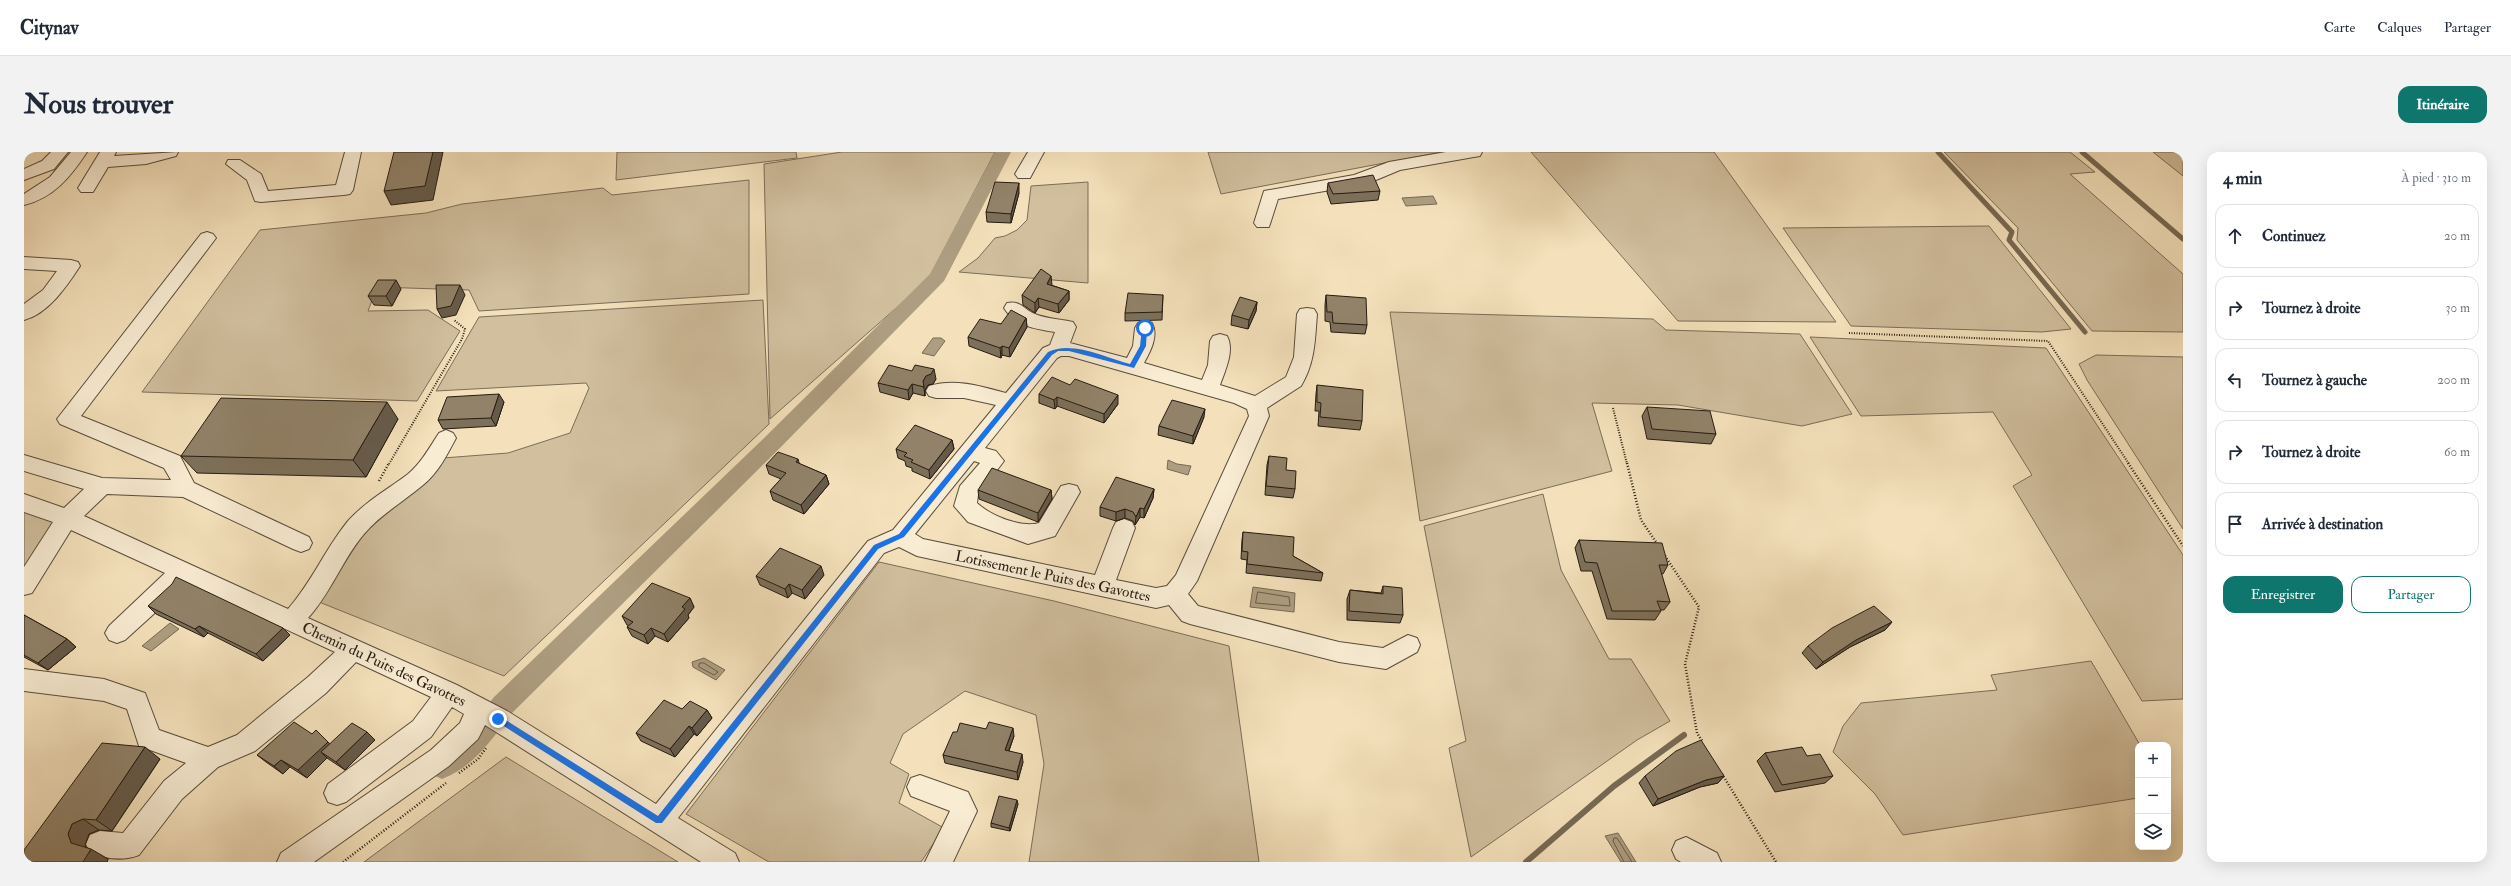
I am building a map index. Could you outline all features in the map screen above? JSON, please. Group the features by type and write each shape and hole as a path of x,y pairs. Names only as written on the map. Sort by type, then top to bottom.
{"street":[{"path":"24,175 48,164 60,152"},
{"path":"24,200 32,198 53,184 79,152"},
{"path":"86,188 105,157 146,158 170,152"},
{"path":"234,164 255,178 261,197 282,197 344,190 353,152"},
{"path":"1024,174 1036,152"},
{"path":"1264,222 1270,195 1369,177 1386,172 1395,166 1474,152"},
{"path":"186,489 172,462 67,420 207,238"},
{"path":"24,263 71,266 50,294 24,314"},
{"path":"1014,308 1017,314 1027,319 1066,327 1058,350"},
{"path":"1256,405 1294,381 1304,358 1307,314"},
{"path":"1132,367 1143,346 1145,328"},
{"path":"1208,388 1218,365 1220,341"},
{"path":"659,821 876,547 901,536 1050,353 1058,350 1069,349 1208,388 1241,398 1256,405 1259,416 1185,581 1174,594 1190,614 1339,652 1386,658 1408,645"},
{"path":"936,391 951,388 967,390 1010,402"},
{"path":"292,620 312,598 332,560 356,528 377,506 416,479 431,463 446,438"},
{"path":"970,452 988,457 993,461 968,492 965,506 976,516 1028,535 1047,530 1069,492"},
{"path":"24,463 102,486 186,489 300,543"},
{"path":"24,586 67,518 102,486"},
{"name":"Chemin du Puits des Gavottes","path":"24,503 67,518 292,620 448,693 479,709 724,862"},
{"path":"1102,586 1124,528"},
{"name":"Lotissement le Puits des Gavottes","path":"901,536 917,547 1156,598 1174,594"},
{"path":"117,633 170,584 180,569"},
{"path":"100,844 129,846 173,790 209,759 246,743 317,685 354,649"},
{"path":"24,680 104,690 136,701 146,726 148,738 209,759"},
{"path":"337,793 422,729 448,693"},
{"path":"291,862 440,758 469,732 479,709"},
{"path":"920,787 959,801 964,811 939,862"}],"path":[{"path":"377,484 462,340 465,329 454,320"},
{"path":"1849,333 2048,341 2183,546"},
{"path":"1613,408 1641,520 1699,607 1684,664 1697,733 1706,747"},
{"path":"1718,767 1776,862"}],"shaded area":[{"path":"617,152 796,152 797,158 616,180"},
{"path":"842,152 995,152 928,280 770,419 764,164"},
{"path":"1208,152 1442,152 1221,194"},
{"path":"1531,152 1714,152 1836,322 1678,321"},
{"path":"1944,152 2070,152 2095,172 2070,174 2183,274 2183,332 2092,331 2017,240 2018,228"},
{"path":"2153,152 2183,152 2183,176"},
{"path":"749,180 749,294 479,311 469,290 377,287 368,311 428,310 460,331 417,401 142,392 260,230 426,213 462,204 603,188 612,195"},
{"path":"1088,182 1088,283 959,272 978,258 995,238 1005,236 1017,230 1027,220 1031,186"},
{"path":"1989,226 2071,329 2042,332 1851,326 1783,228"},
{"path":"763,300 769,424 504,676 319,602 369,522 443,458 508,453 570,433 589,388 586,383 436,391 479,317"},
{"path":"1390,312 1653,319 1666,330 1800,334 1852,414 1802,426 1678,405 1592,403 1612,471 1420,521"},
{"path":"1810,337 2046,348 2183,555 2183,699 2142,701 2013,486 2032,475 1993,412 1861,416"},
{"path":"2096,355 2183,357 2183,529 2087,380 2079,364"},
{"path":"1543,494 1561,570 1609,659 1631,659 1670,721 1637,740 1471,857 1449,748 1466,741 1424,526"},
{"path":"24,512 57,523 24,577"},
{"path":"879,562 1054,601 1229,646 1259,862 1029,862 1044,764 1036,715 965,691 903,734 890,763 909,774 899,803 944,828 921,862 769,862 686,814"},
{"path":"2091,661 2138,742 2135,742 2135,798 1903,835 1875,794 1833,752 1843,726 1861,703 1997,690 1991,675"},
{"path":"506,757 678,862 364,862"}],"water":[{"path":"1433,196 1437,204 1406,206 1402,198"},
{"path":"933,338 941,338 945,341 934,356 922,353"},
{"path":"1168,460 1177,464 1191,466 1188,475 1167,469"},
{"path":"1253,587 1295,593 1294,612 1250,607"},
{"path":"170,623 179,629 151,651 142,646"},
{"path":"704,658 725,670 716,680 693,667 692,662"},
{"path":"1618,833 1636,862 1621,862 1605,836"}],"building":[{"path":"394,152 433,152 425,186 384,191"},
{"path":"1373,175 1380,191 1333,194 1328,183"},
{"path":"995,182 1019,183 1011,214 986,212"},
{"path":"1041,269 1051,276 1047,284 1069,291 1058,304 1038,298 1035,303 1022,295"},
{"path":"378,280 396,280 386,296 368,296"},
{"path":"436,285 460,285 451,306 437,309"},
{"path":"1128,293 1163,295 1162,312 1125,313"},
{"path":"1326,295 1366,298 1367,325 1333,323 1332,312 1327,312"},
{"path":"1240,297 1257,302 1249,320 1232,315"},
{"path":"1011,310 1026,318 1009,348 1002,346 1000,348 968,337 980,319 1001,324"},
{"path":"889,365 912,371 915,365 934,369 923,381 924,387 912,384 908,390 878,383"},
{"path":"1052,377 1070,385 1075,379 1118,395 1104,414 1057,397 1054,400 1039,394"},
{"path":"1317,385 1363,390 1362,421 1320,417 1321,403 1317,402"},
{"path":"499,394 491,418 438,420 447,397"},
{"path":"221,398 387,402 353,460 181,456"},
{"path":"1172,400 1205,409 1193,436 1159,426"},
{"path":"1647,407 1710,411 1716,434 1652,429"},
{"path":"915,425 952,440 929,470 911,462 913,460 904,456 907,453 896,449"},
{"path":"778,452 798,459 796,462 826,475 801,505 770,491 786,473 766,465"},
{"path":"1269,456 1287,458 1286,470 1296,471 1295,489 1266,486"},
{"path":"992,468 1051,490 1038,513 978,490"},
{"path":"1116,477 1154,489 1144,509 1140,508 1136,517 1133,512 1125,509 1116,512 1100,507"},
{"path":"1243,532 1294,537 1293,556 1323,573 1247,564 1248,552 1242,551"},
{"path":"1579,540 1662,543 1668,565 1659,565 1670,602 1657,601 1661,611 1612,611 1597,563 1585,562"},
{"path":"780,548 821,566 802,590 789,584 785,589 756,576"},
{"path":"176,577 283,628 256,654 199,626 195,629 148,606 172,584"},
{"path":"652,583 690,598 682,607 685,609 664,634 651,628 644,635 627,627 633,622 622,616"},
{"path":"1383,586 1402,588 1403,615 1349,611 1350,590 1383,594"},
{"path":"1874,606 1892,622 1856,640 1823,662 1808,646 1832,628"},
{"path":"24,615 67,639 38,663 24,655"},
{"path":"664,700 682,709 690,701 707,710 692,728 689,726 670,749 636,733"},
{"path":"294,722 312,734 316,730 328,742 298,770 281,760 274,766 257,755"},
{"path":"989,722 1013,728 1005,750 1022,754 1017,772 943,755 953,732 957,732 960,723 986,729"},
{"path":"352,723 367,732 336,762 321,752"},
{"path":"1701,740 1724,776 1706,780 1658,799 1645,776 1676,751"},
{"path":"102,743 145,747 96,820 83,819 72,824 68,834 71,843 91,849 83,862 24,862 24,850"},
{"path":"1802,747 1807,756 1820,754 1833,776 1782,785 1765,753"},
{"path":"999,796 1017,800 1009,828 991,823"}],"waterway":[{"path":"442,767 472,746 503,705 768,447 937,277 1003,152"},
{"path":"1938,152 2012,232 2009,240 2085,332"},
{"path":"2082,152 2183,239"},
{"path":"1526,862 1614,786 1684,735"}],"route":[{"path":"498,719 659,821 876,547 901,536 1050,353 1058,350 1069,349 1132,367 1143,346 1145,328"}]}
